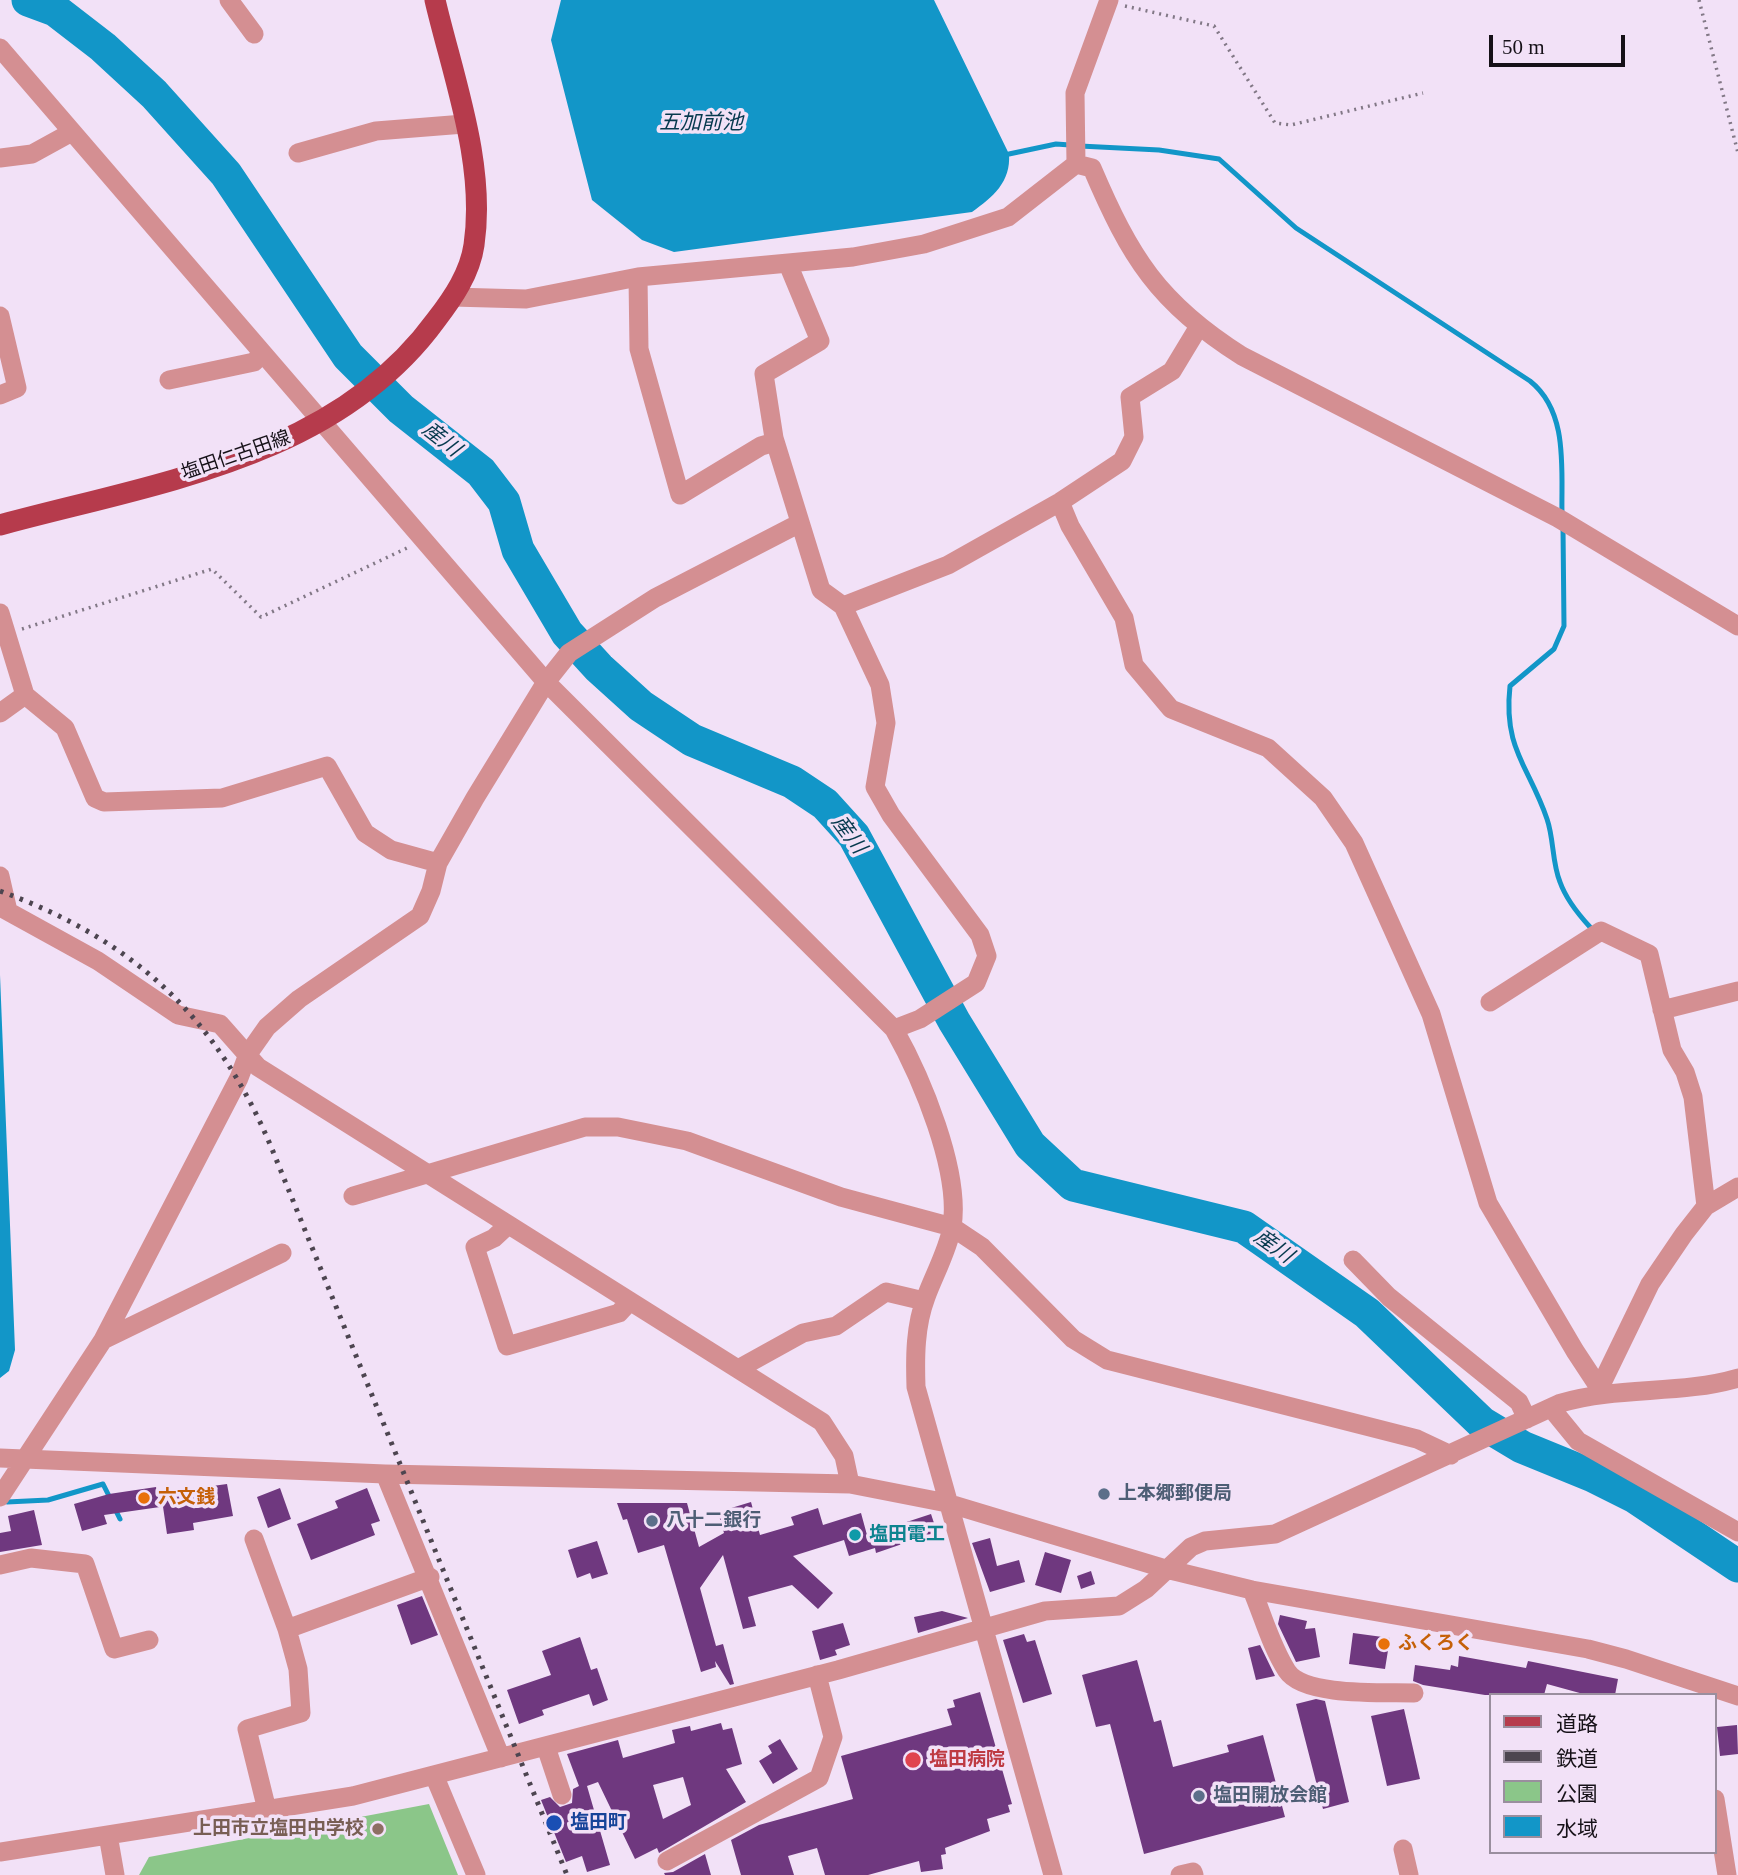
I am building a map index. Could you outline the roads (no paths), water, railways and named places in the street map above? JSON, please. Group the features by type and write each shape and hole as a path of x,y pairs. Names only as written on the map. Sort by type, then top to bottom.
{"main road":[{"name":"塩田仁古田線","path":"0,525 225,464 271,448 323,421 406,356 453,298 474,247 477,212 464,124 435,0"}],"street":[{"path":"229,0 254,34"},
{"path":"1076,164 1075,93 1113,2"},
{"path":"0,48 546,682 894,1029 911,1059 934,1121 953,1188 952,1227 924,1301 915,1355 916,1387 1053,1875"},
{"path":"298,153 376,131 464,124"},
{"path":"0,158 32,154 72,132"},
{"path":"453,298 526,299 638,277 865,255 971,231 1008,217 1076,164"},
{"path":"1076,164 1092,168 1115,222 1146,273 1198,328 1241,356 1558,518 1738,626"},
{"path":"788,264 820,341 764,374 775,442 821,590 843,606 880,685 886,723 875,787 891,815 980,935 987,957 976,983 920,1019 894,1029"},
{"path":"638,277 639,349 680,495 761,446 775,442"},
{"path":"0,316 17,388 0,395"},
{"path":"843,606 948,565 1060,502 1122,461 1134,437 1130,397 1172,371 1198,328"},
{"path":"169,380 254,362 262,355"},
{"path":"1060,502 1070,526 1124,618 1134,665 1171,709 1268,748 1322,798 1354,843 1431,1014 1488,1203 1601,1390"},
{"path":"0,1497 103,1340 239,1078 248,1054 267,1027 299,999 419,916 431,891 438,863 546,682 569,653 606,627 800,523"},
{"path":"0,613 25,695 65,728 95,798 104,802 222,798 327,766 365,833 391,850 438,863"},
{"path":"0,713 25,695"},
{"path":"0,876 4,909 98,961 178,1015 220,1024 258,1067 822,1422 844,1456 850,1484"},
{"path":"1490,1002 1601,931 1649,954 1672,1050 1685,1072 1693,1097 1706,1206"},
{"path":"1662,1010 1738,991"},
{"path":"353,1196 584,1127 618,1128 687,1142 841,1197 952,1227 982,1247 1073,1339 1107,1360 1417,1439 1457,1452"},
{"path":"1601,1390 1650,1284 1706,1206 1738,1187"},
{"path":"508,1224 494,1238 475,1247 507,1346 619,1313 630,1301"},
{"path":"103,1340 282,1253"},
{"path":"1353,1260 1389,1297 1519,1402 1524,1420"},
{"path":"738,1369 803,1333 836,1326 886,1292 924,1301"},
{"path":"0,1852 353,1796 817,1675 1045,1611 1119,1606 1133,1600 1191,1547 1206,1541 1275,1534 1550,1408 1601,1390 1698,1387 1738,1378"},
{"path":"1550,1408 1578,1441 1738,1532"},
{"path":"0,1458 385,1474 850,1484 947,1503 1166,1569 1252,1590 1588,1649 1705,1690 1738,1696"},
{"path":"385,1474 430,1577 501,1758"},
{"path":"254,1539 287,1629 298,1669 301,1713 247,1729 267,1810"},
{"path":"0,1565 31,1558 85,1564 114,1649 149,1640"},
{"path":"287,1629 430,1577"},
{"path":"1252,1590 1288,1673 1295,1678 1329,1690 1414,1693"},
{"path":"667,1861 819,1778 833,1737 817,1675"},
{"path":"546,1747 562,1795"},
{"path":"434,1775 476,1875"},
{"path":"1717,1812 1727,1875"},
{"path":"108,1835 115,1875"},
{"path":"1403,1849 1409,1875"},
{"path":"1180,1875 1193,1872 1194,1875"}],"water":[{"name":"五加前池","path":"561,0 934,0 1009,154 1004,181 987,201 972,212 674,252 642,240 592,200 551,40"},
{"path":"0,975 15,1350 9,1371 0,1378"}],"waterway":[{"name":"産川","path":"28,0 55,10 103,47 154,94 226,174 348,356 401,409 481,472 504,502 518,550 567,633 599,668 641,706 692,740 792,782 825,804 854,836 954,1021 1030,1145 1073,1185 1244,1227 1367,1313 1482,1423 1522,1447 1593,1476 1635,1497 1738,1566"},
{"path":"1009,154 1056,144 1070,145"},
{"path":"1080,146 1159,150 1219,159 1296,228 1530,381 1543,394 1557,425 1562,461 1562,514"},
{"path":"1563,528 1564,626 1554,649 1510,686 1510,726 1519,756 1547,819 1560,882 1573,906 1590,927"},
{"path":"7,1502 48,1500 103,1484 110,1498"},
{"path":"114,1507 120,1519"}],"railway":[{"path":"0,891 91,933 130,959 166,989 197,1022 225,1060 250,1102 272,1149 567,1875"}],"place":[{"name":"上本郷郵便局","path":"1104,1494"},
{"name":"六文銭","path":"144,1498"},
{"name":"八十二銀行","path":"652,1521"},
{"name":"塩田電工","path":"855,1535"},
{"name":"ふくろく","path":"1384,1644"},
{"name":"塩田病院","path":"913,1760"},
{"name":"塩田開放会館","path":"1199,1796"},
{"name":"塩田町","path":"554,1823"},
{"name":"上田市立塩田中学校","path":"378,1829"}]}
